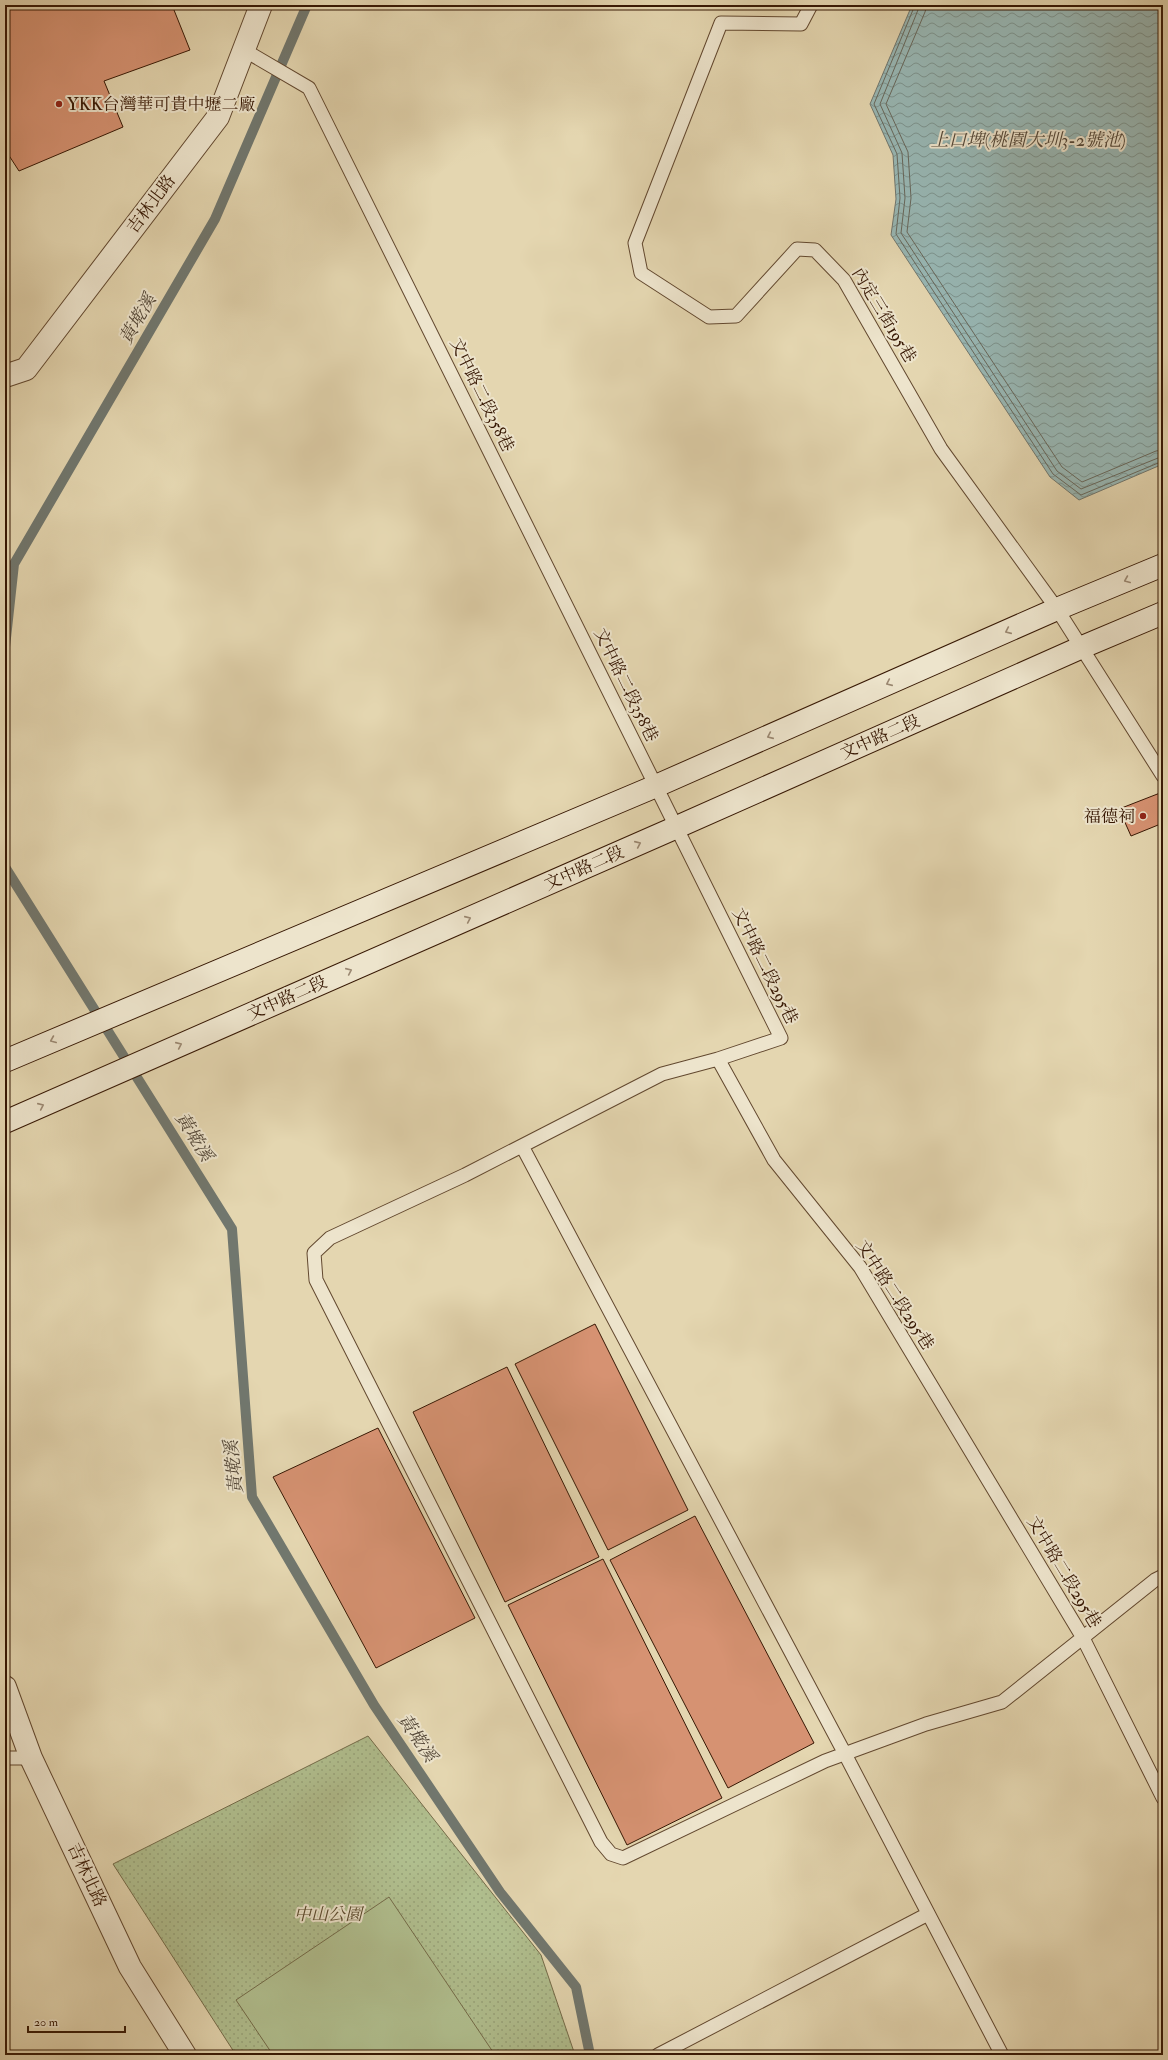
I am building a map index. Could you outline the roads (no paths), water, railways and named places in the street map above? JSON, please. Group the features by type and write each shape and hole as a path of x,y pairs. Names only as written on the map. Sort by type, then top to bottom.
{"street":[{"name":"吉林北路","path":"5,376 26,369 218,117 261,5"},
{"path":"5,1061 656,786 1057,609 1163,564"},
{"name":"文中路二段","path":"5,1122 677,828 1080,648 1163,613"},
{"name":"吉林北路","path":"5,1687 31,1758 130,1967 185,2055"}],"lane":[{"name":"內定三街195巷","path":"811,5 801,24 721,23 635,243 640,273 709,318 736,316 797,250 815,250 844,280 941,449 1057,609"},
{"name":"文中路二段358巷","path":"244,50 309,88 656,786"},
{"path":"1057,609 1080,648 1163,776"},
{"name":"文中路二段295巷","path":"656,786 781,1038 718,1060 774,1160 860,1267 1083,1638 1163,1798"},
{"path":"718,1060 662,1074 465,1175 330,1238 314,1253 316,1280 601,1842 611,1854 623,1858 825,1760 926,1724 1002,1702 1154,1580 1163,1576"},
{"path":"522,1146 845,1754 1002,2055"},
{"path":"5,1758 31,1758"},
{"path":"658,2055 928,1914"}],"water":[{"name":"上口埤(桃園大圳3-2號池)","path":"912,5 1163,5 1163,464 1079,500 1050,477 891,235 896,199 893,155 870,104"}],"waterway":[{"name":"黃墘溪","path":"5,647 14,564 215,219 307,5"},
{"name":"黃墘溪","path":"5,867 232,1229 252,1497 374,1705 500,1892 576,1987 590,2055"}],"place":[{"name":"YKK台灣華可貴中壢二廠","path":"59,104"},
{"name":"福德祠","path":"1143,816"}],"park label":[{"name":"中山公園","path":"328,1914"}]}
